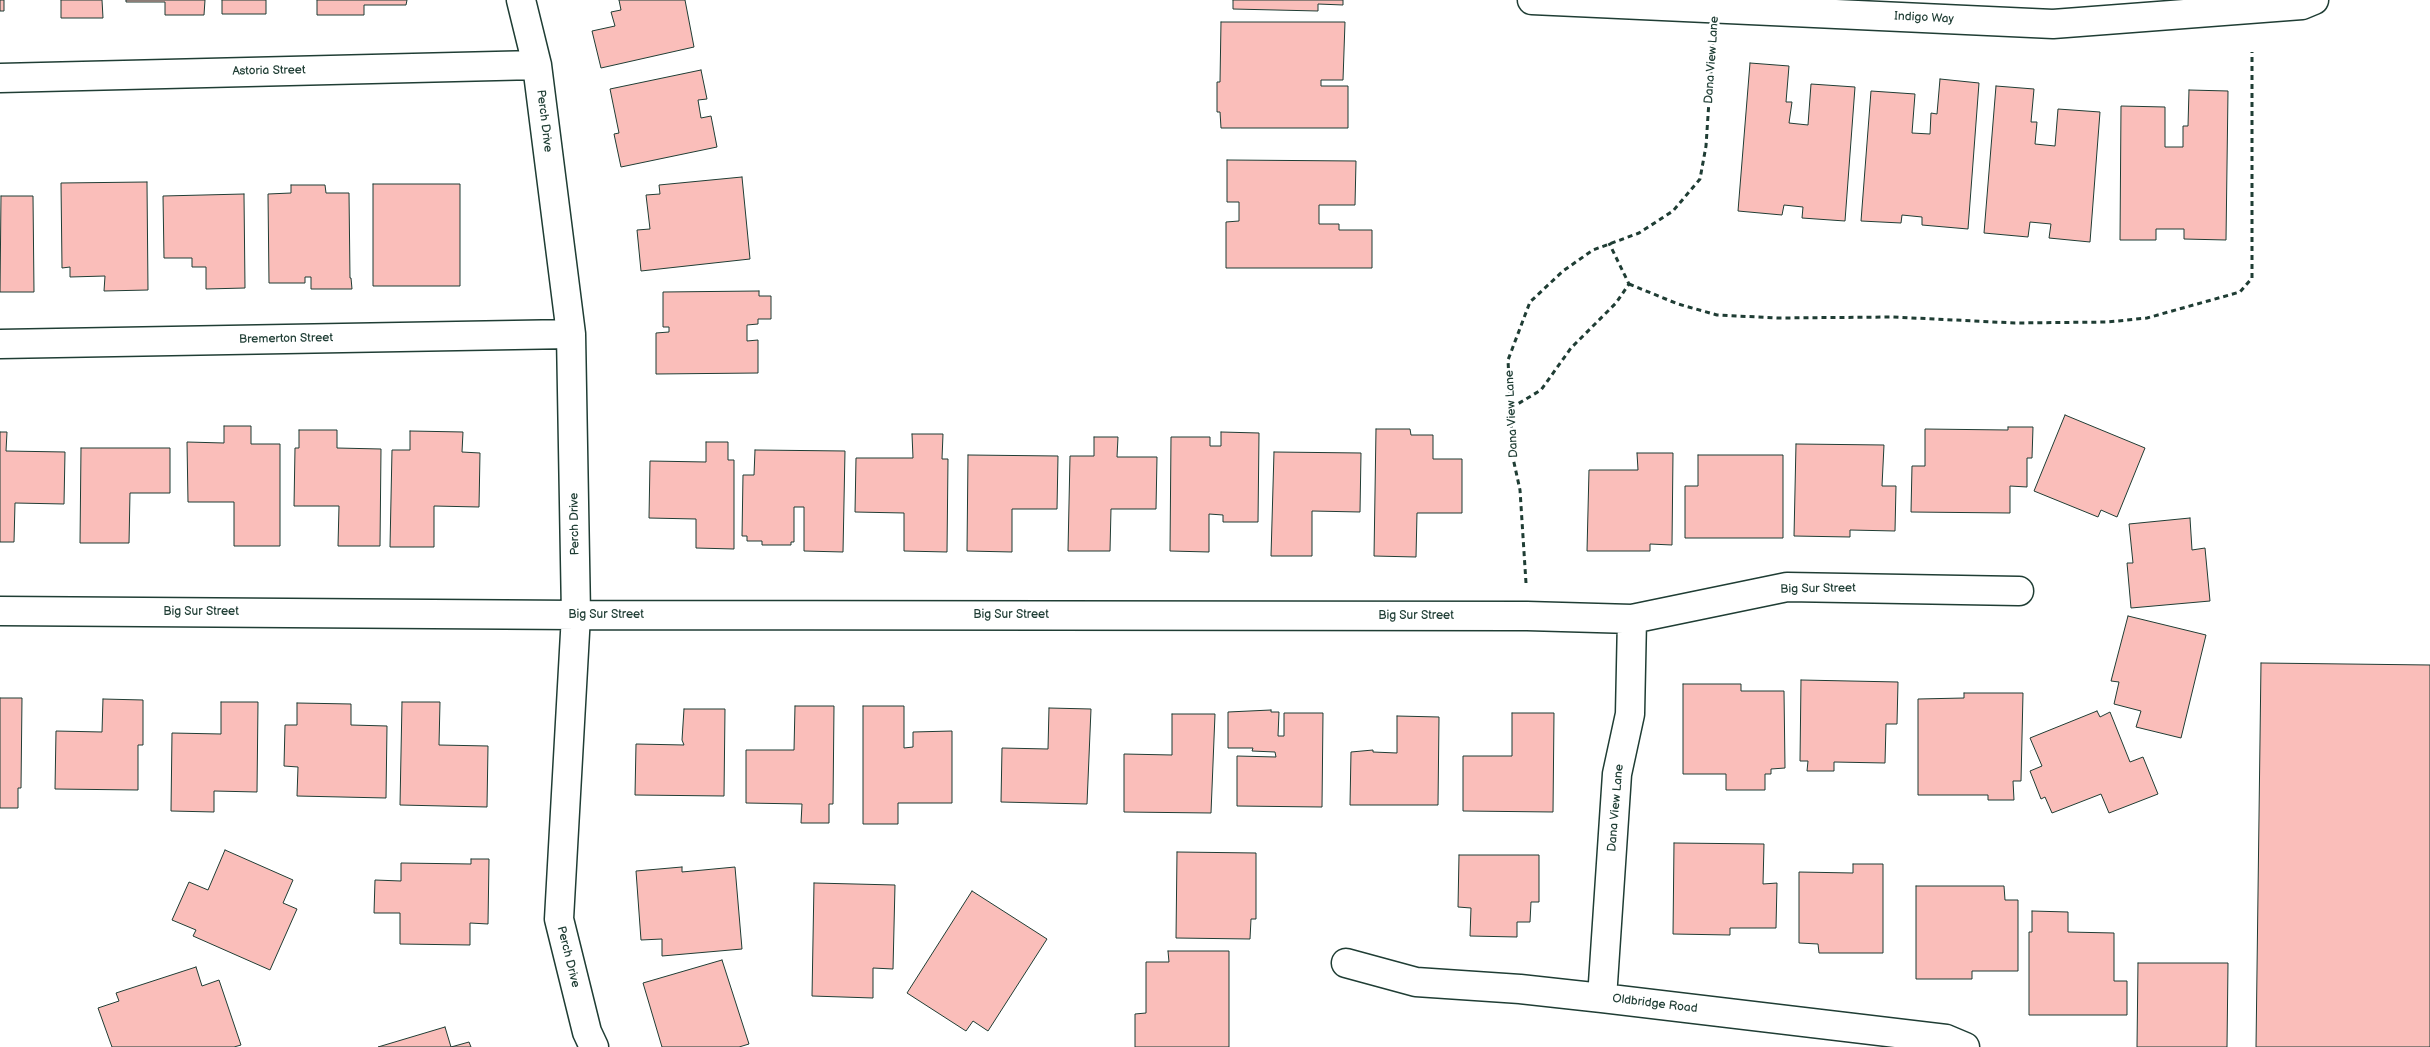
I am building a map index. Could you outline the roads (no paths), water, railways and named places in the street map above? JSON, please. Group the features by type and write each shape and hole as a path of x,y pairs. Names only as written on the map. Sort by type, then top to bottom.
{"street":[{"name":"Perch Drive","path":"521,0 537,65 572,334 576,615 559,919 587,1032 594,1047"},
{"name":"Indigo Way","path":"1532,0 2053,24 2302,5 2314,0"},
{"name":"Astoria Street","path":"0,78 537,65"},
{"name":"Bremerton Street","path":"0,344 572,334"},
{"name":"Big Sur Street","path":"0,611 576,615 1527,616 1632,619 1787,587 2019,591"},
{"name":"Dana View Lane","path":"1602,998 1617,774 1630,714 1632,619"},
{"name":"Oldbridge Road","path":"1346,963 1416,982 1520,989 1602,998 1946,1039 1965,1047"}]}
